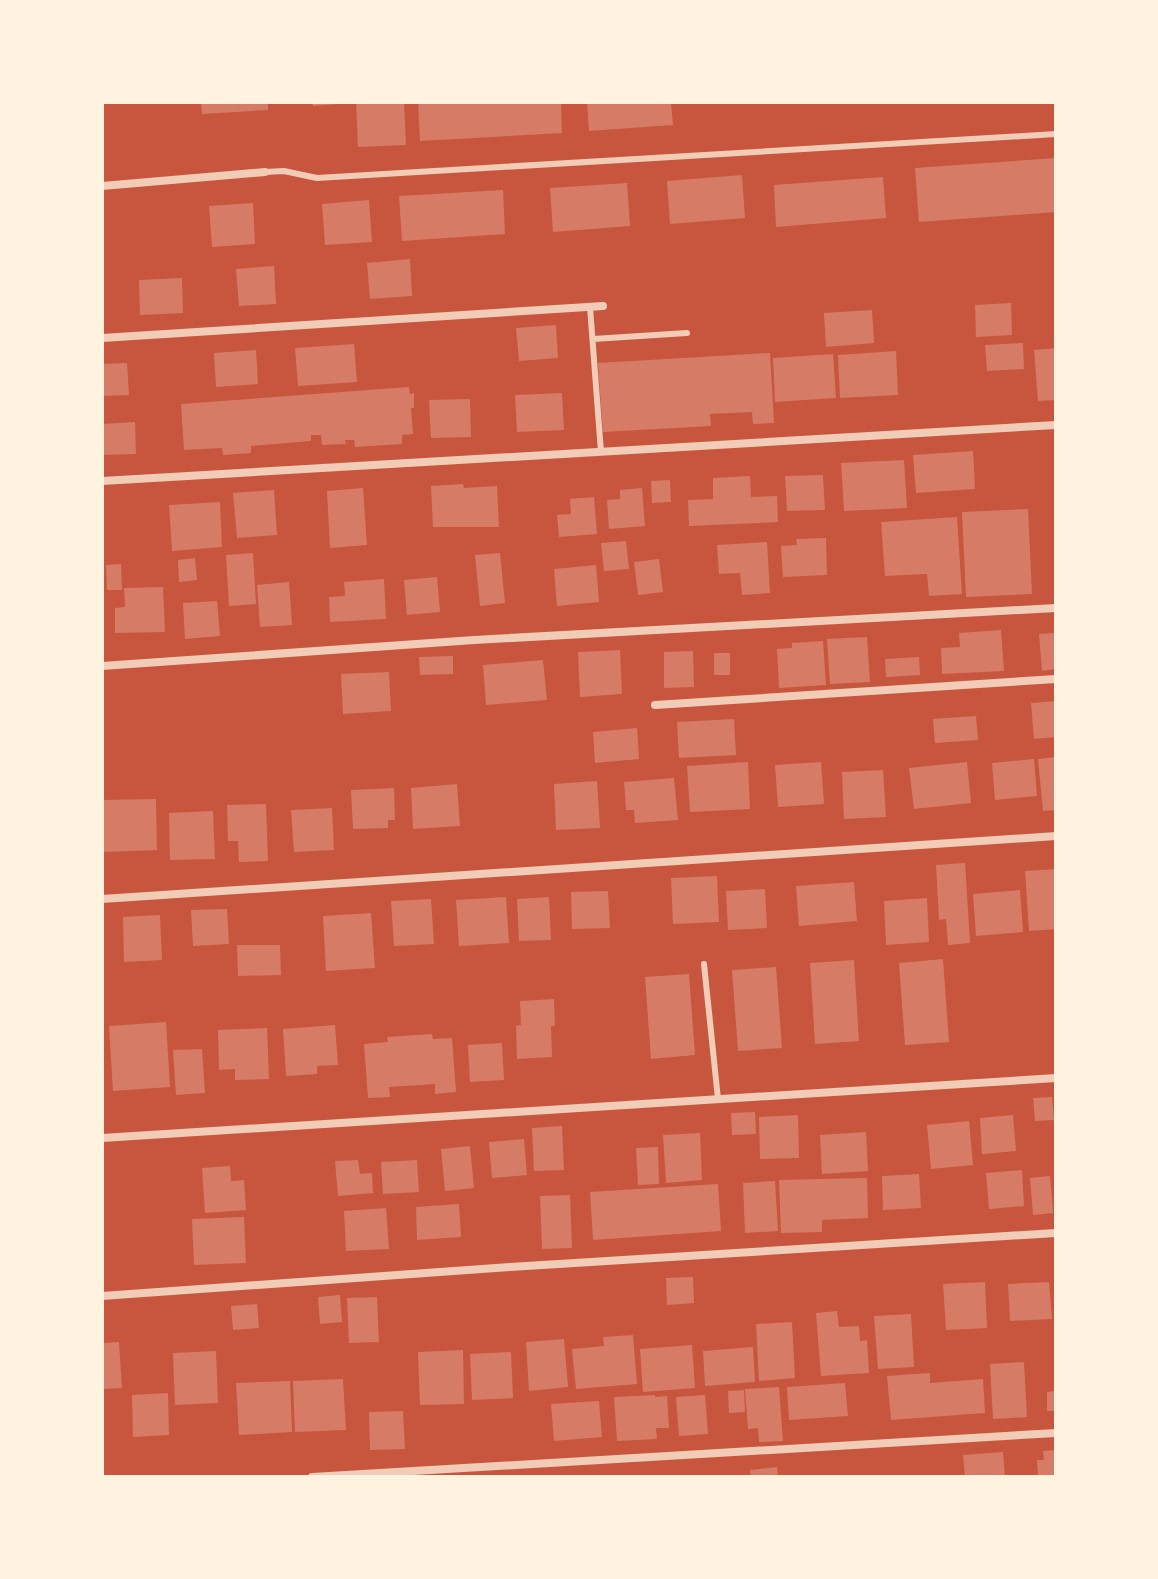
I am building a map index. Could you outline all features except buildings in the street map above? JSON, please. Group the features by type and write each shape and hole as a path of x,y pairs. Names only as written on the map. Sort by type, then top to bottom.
{"street":[{"path":"102,186 265,172"},
{"path":"102,338 603,306"},
{"path":"102,481 1056,425"},
{"path":"102,666 474,640 1056,608"},
{"path":"655,705 1056,679"},
{"path":"102,899 1056,836"},
{"path":"102,1138 1056,1078"},
{"path":"102,1296 1056,1233"},
{"path":"312,1477 1056,1433"}],"lane":[{"path":"265,172 284,171 317,178 1056,134"},
{"path":"590,307 601,452"},
{"path":"593,339 687,333"},
{"path":"704,964 718,1099"}]}
